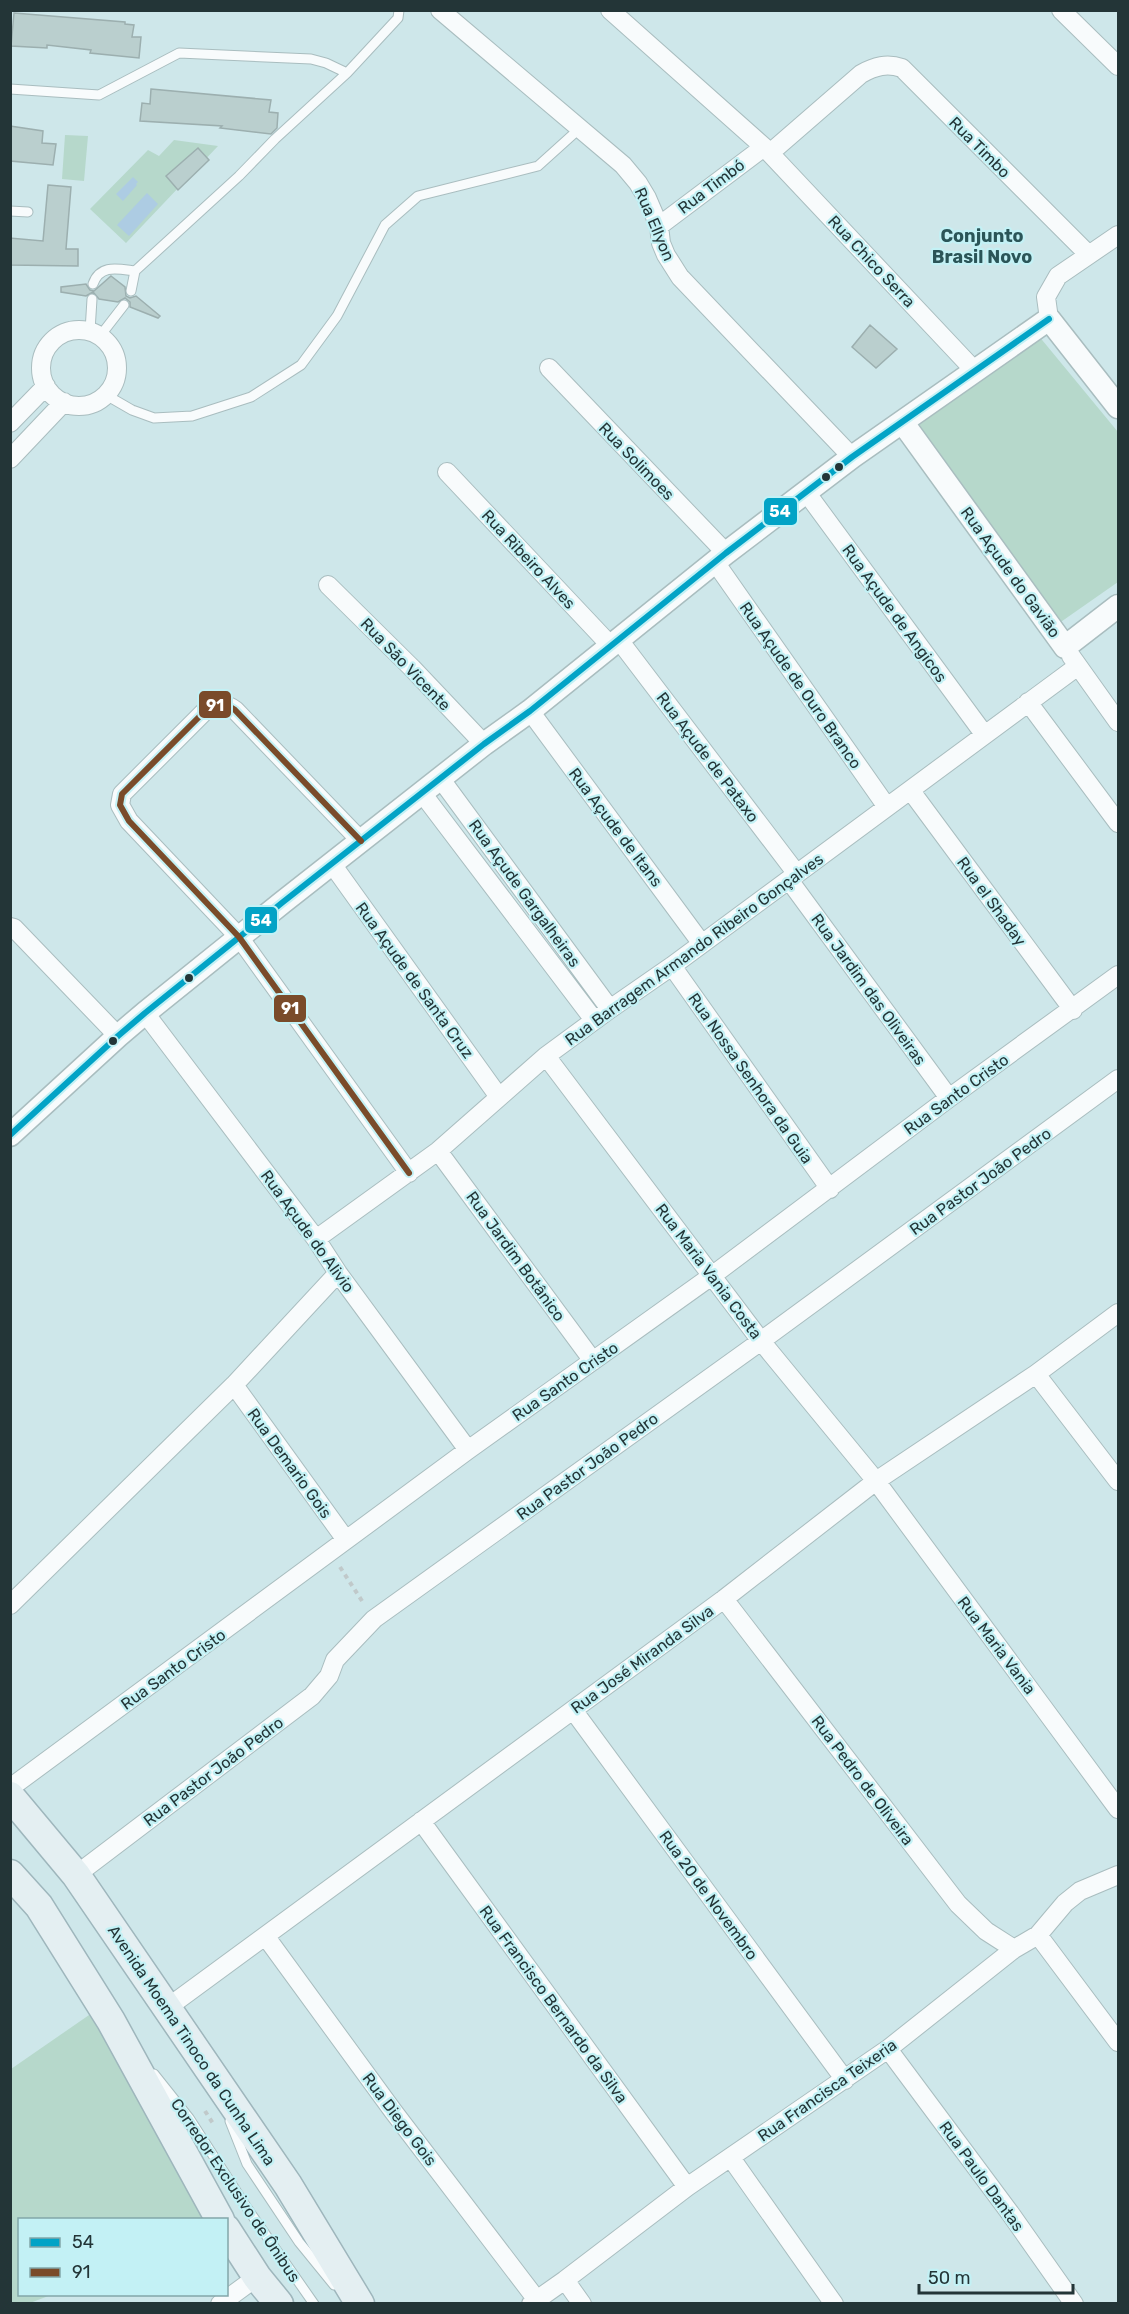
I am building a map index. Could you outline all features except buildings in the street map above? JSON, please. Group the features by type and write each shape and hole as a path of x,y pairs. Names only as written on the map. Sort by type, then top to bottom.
{"main road":[{"name":"Avenida Moema Tinoco da Cunha Lima","path":"10,1796 76,1875 288,2185 360,2304"},
{"path":"10,1874 39,1906 111,2021 219,2218"},
{"path":"228,2232 257,2277 279,2304"}],"street":[{"name":"Rua Ellyon","path":"440,10 623,165 647,198 659,226 661,243 666,255 680,277 852,457"},
{"name":"Rua Chico Serra","path":"610,10 767,150 974,370"},
{"path":"1061,10 1119,66"},
{"name":"Rua Timbo","path":"861,74 881,66 892,65 902,68 1089,255"},
{"name":"Rua Timbó","path":"659,226 767,150 861,74"},
{"path":"1119,235 1058,276 1050,288 1045,305 1049,319 1119,407"},
{"path":"10,1135 145,1013 440,778 530,711 720,558 852,457 1049,319"},
{"path":"68,331 95,334 109,344 117,364 113,386 106,395 86,405 75,405 57,398 46,386 41,364 44,353 58,336 68,331"},
{"name":"Rua Solimoes","path":"549,369 720,558"},
{"path":"10,423 46,386"},
{"path":"10,459 64,402"},
{"name":"Rua Açude do Gavião","path":"903,423 1119,722"},
{"name":"Rua Ribeiro Alves","path":"447,472 615,643"},
{"name":"Rua Açude de Angicos","path":"806,492 984,734"},
{"name":"Rua Açude de Ouro Branco","path":"720,558 887,807"},
{"name":"Rua São Vicente","path":"328,585 412,668 484,744"},
{"path":"1065,647 1119,606"},
{"name":"Rua Açude de Pataxo","path":"615,643 793,877"},
{"name":"Rua Barragem Armando Ribeiro Gonçalves","path":"316,1239 438,1151 546,1056 911,791 984,734 1078,666"},
{"path":"1028,702 1119,823"},
{"path":"361,841 227,704 217,703 207,709 122,794 120,805 129,821 239,937 409,1173"},
{"name":"Rua Açude de Itans","path":"530,711 702,944"},
{"name":"Rua Açude Gargalheiras","path":"440,778 610,1008"},
{"name":"Rua el Shaday","path":"911,791 1073,1010"},
{"name":"Rua Açude Gargalheiras","path":"422,793 594,1020"},
{"name":"Rua Açude de Santa Cruz","path":"332,864 499,1096"},
{"name":"Rua Jardim das Oliveiras","path":"793,877 949,1098"},
{"path":"12,928 118,1036"},
{"name":"Rua Nossa Senhora da Guia","path":"672,966 830,1189"},
{"name":"Rua Santo Cristo","path":"10,1788 468,1450 713,1275 949,1098 1119,975"},
{"name":"Rua Açude do Alivio","path":"145,1013 316,1239 338,1274 468,1450"},
{"name":"Rua Maria Vania Costa","path":"546,1056 761,1341 876,1482"},
{"name":"Rua Pastor João Pedro","path":"76,1875 312,1696 329,1676 334,1660 374,1619 761,1341 1119,1079"},
{"name":"Rua Jardim Botânico","path":"438,1151 593,1362"},
{"path":"10,1605 234,1385 338,1274"},
{"name":"Rua José Miranda Silva","path":"167,2008 724,1599 876,1482 1036,1374 1119,1313"},
{"path":"1036,1374 1119,1481"},
{"name":"Rua Demario Gois","path":"234,1385 346,1540"},
{"name":"Rua Maria Vania","path":"876,1482 1119,1809"},
{"name":"Rua Pedro de Oliveira","path":"724,1599 958,1904 986,1931 1014,1949"},
{"name":"Rua 20 de Novembro","path":"573,1710 845,2080"},
{"name":"Rua Francisco Bernardo da Silva","path":"421,1821 687,2187"},
{"name":"Rua Francisca Teixeria","path":"534,2302 687,2187 888,2049 1014,1949 1038,1935 1065,1903 1080,1892 1119,1875"},
{"path":"1038,1935 1119,2042"},
{"name":"Rua Diego Gois","path":"266,1937 534,2302"},
{"name":"Rua Paulo Dantas","path":"888,2049 1010,2213 1074,2304"},
{"path":"731,2158 834,2304"},
{"path":"220,2304 257,2277"},
{"path":"565,2280 582,2304"}],"lane":[{"path":"131,291 135,271 347,73 398,18 399,10"},
{"path":"10,89 99,95 179,53 311,59 347,73"},
{"path":"106,395 132,410 154,418 192,416 251,397 301,365 337,316 385,225 418,196 538,166 579,129"},
{"path":"10,211 28,212"},
{"path":"93,284 100,272 107,269 135,271"},
{"path":"92,299 95,334"},
{"path":"95,334 124,305"},
{"name":"Corredor Exclusivo de Ônibus","path":"111,2021 189,2118 247,2208 314,2304"},
{"path":"207,2066 247,2164 299,2242 349,2304"}],"path":[{"path":"331,1553 374,1619"}],"green space":[{"path":"65,135 88,136 84,181 62,179"},
{"path":"174,140 218,146 126,243 90,209 148,150 159,156"},
{"path":"1038,335 1118,432 1118,582 1055,626 909,428"},
{"path":"92,2013 203,2218 18,2218 18,2296 48,2296 30,2303 11,2304 11,2069"}],"water":[{"path":"133,177 138,182 137,185 123,201 116,194"},
{"path":"147,193 158,204 129,236 117,225"}],"transit line":[{"name":"54","path":"10,1135 145,1013 484,744 530,711 726,553 852,457 1049,319"},
{"name":"91","path":"361,841 235,710 224,704 214,705 207,709 122,794 120,805 129,821 239,937 409,1173"}],"district":[{"name":"Conjunto Brasil Novo","path":"982,246"}]}
